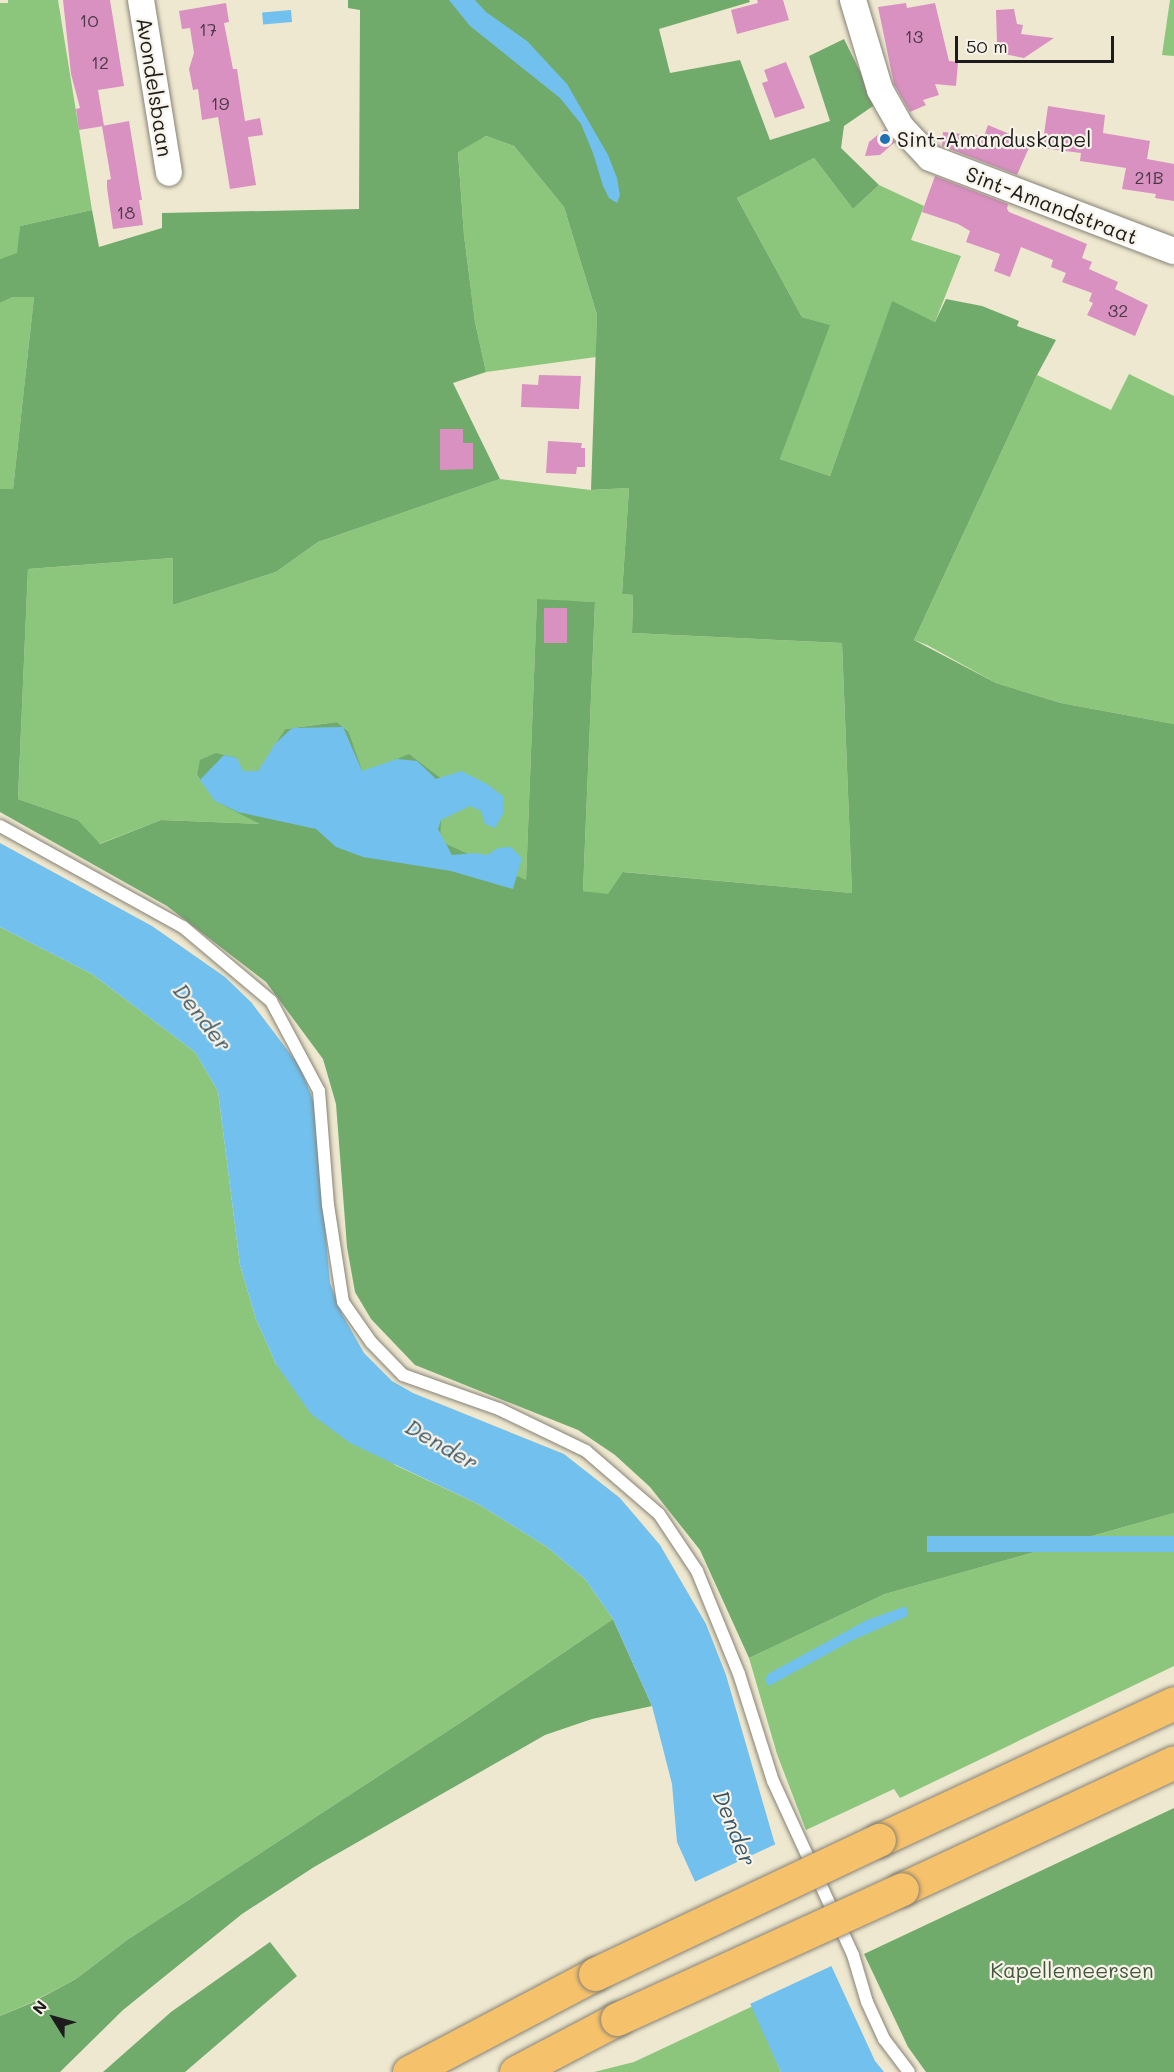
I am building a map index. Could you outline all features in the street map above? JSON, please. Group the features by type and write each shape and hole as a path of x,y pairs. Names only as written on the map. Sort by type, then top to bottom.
{"highway":[{"path":"409,2072 595,1974 1174,1703"},
{"path":"516,2072 618,2019 1174,1762"}],"street":[{"name":"Avondelsbaan","path":"141,0 169,173"},
{"name":"Sint-Amandstraat","path":"853,0 880,90 901,127 930,158 1174,251"}],"lane":[{"path":"0,826 183,927 271,1000 320,1091 328,1205 343,1302 371,1342 403,1374 499,1409 586,1451 659,1514 697,1571 739,1674 773,1781 853,1955 867,2002 884,2039 909,2072"}],"green space":[{"path":"8,0 58,0 92,210 20,226 18,254 0,259 0,3 8,3"},
{"path":"348,0 749,0 750,2 659,29 670,73 740,60 770,140 830,121 809,56 844,39 876,104 844,126 841,148 879,185 853,209 814,158 737,198 802,317 830,325 780,459 830,476 892,301 935,322 946,299 982,306 1019,321 1017,326 1056,340 1037,375 914,640 996,683 1061,703 1174,724 1174,1513 885,1594 749,1658 700,1550 650,1487 615,1455 578,1430 415,1365 371,1319 355,1292 347,1247 336,1104 323,1059 266,982 167,906 0,812 0,489 13,489 34,297 13,297 0,303 0,259 17,253 20,226 92,210 99,247 162,228 162,213 359,209 360,10 348,8","holes":["486,136 514,146 564,207 597,315 591,490 629,488 622,594 633,595 632,633 842,643 852,893 623,872 608,894 583,891 595,602 537,599 526,880 440,841 443,780 409,754 363,773 349,732 337,722 285,729 258,771 244,773 237,758 216,753 200,760 197,775 215,801 260,824 161,820 100,844 78,820 18,799 28,569 173,558 173,605 276,572 318,542 500,479 453,383 486,372 475,322 464,235 458,152"]},
{"path":"1170,0 1174,0 1174,56 1162,55"},
{"path":"486,136 514,146 564,207 597,315 596,357 486,372 475,322 464,235 458,151"},
{"path":"814,158 853,209 879,185 924,206 911,240 961,256 935,322 892,302 830,476 780,459 829,325 802,317 737,198"},
{"path":"13,297 34,297 13,489 0,489 0,303"},
{"path":"1129,374 1174,396 1174,724 1061,703 996,683 914,640 1037,375 1111,410"},
{"path":"500,479 591,490 629,488 622,594 633,595 632,633 842,643 852,893 624,872 608,895 583,891 595,602 537,600 526,881 440,841 363,774 349,732 337,722 285,729 258,771 244,773 237,758 197,775 215,801 262,824 161,820 99,844 78,820 18,799 28,569 173,558 173,605 276,572 318,542"},
{"path":"0,927 92,974 195,1052 218,1091 240,1265 256,1319 276,1364 395,1465 478,1504 547,1547 585,1579 613,1619 466,1719 127,1940 76,1979 0,2016"},
{"path":"1174,1513 1174,1666 900,1798 894,1789 806,1830 777,1754 749,1658 885,1594"},
{"path":"613,1619 652,1706 592,1719 545,1735 314,1867 242,1914 123,2010 60,2072 0,2072 0,2016 31,2003 76,1979 127,1940 466,1719"},
{"name":"Kapellemeersen","path":"1174,1808 1174,2072 926,2072 908,2047 864,1954"},
{"path":"270,1942 297,1976 185,2072 103,2072 171,2012"},
{"path":"753,2006 781,2072 594,2072 634,2062"}],"water":[{"path":"449,0 475,0 486,12 527,41 567,84 608,155 617,178 620,195 617,203 609,198 603,186 581,124 560,98 470,26"},
{"path":"291,10 292,22 263,24 262,13"},
{"path":"343,727 362,771 397,759 417,761 436,779 461,771 487,784 503,796 503,814 495,828 485,824 481,811 470,806 441,820 438,829 452,855 474,853 487,855 498,848 511,847 522,858 513,889 451,871 363,857 336,847 316,829 238,812 215,801 200,780 224,755 237,758 243,771 258,771 275,744 292,728"},
{"name":"Dender","path":"0,843 152,926 225,977 251,1002 301,1068 314,1103 330,1283 342,1314 364,1353 392,1381 413,1393 564,1454 620,1498 660,1545 706,1624 726,1675 774,1841 875,2061 884,2072 781,2072 677,1842 672,1784 652,1706 613,1619 585,1579 547,1547 478,1504 350,1443 311,1414 276,1364 256,1319 240,1265 218,1091 195,1052 92,974 0,927"},
{"path":"927,1536 1174,1536 1174,1552 927,1552"},
{"path":"906,1606 908,1616 853,1640 769,1686 765,1681 768,1674 867,1620"}],"pier":[{"path":"778,1843 835,1964 747,2005 690,1884"}],"building":[{"path":"63,0 110,0 124,86 98,90 104,126 79,130 76,109 80,108 71,74"},
{"path":"757,0 783,0 789,20 737,34 731,10 758,3"},
{"path":"226,3 229,22 224,23 233,69 237,69 245,121 260,118 263,135 248,137 256,185 230,189 218,117 202,120 198,89 193,90 189,69 194,53 190,28 182,29 179,11"},
{"path":"906,3 907,8 935,3 949,61 958,62 956,86 935,84 939,95 923,100 926,105 910,112 894,84 878,7"},
{"path":"1014,9 1017,24 1023,25 1021,34 1054,38 1024,58 1004,54 1006,44 997,44 996,10"},
{"path":"786,62 805,108 775,118 762,83 768,81 764,70"},
{"path":"1048,106 1105,115 1103,133 1150,141 1147,159 1174,164 1174,201 1155,198 1156,194 1122,189 1126,168 1080,161 1081,153 1042,148"},
{"path":"129,121 142,200 139,200 143,225 113,229 107,188 107,180 111,179 102,126"},
{"path":"988,125 1031,143 1017,175 942,146 943,132 984,136"},
{"name":"Sint-Amanduskapel","path":"885,129 895,142 880,155 865,156 869,142"},
{"path":"935,176 1008,204 1009,212 1087,244 1082,258 1092,262 1089,269 1118,282 1115,289 1148,305 1135,336 1087,315 1093,303 1089,301 1092,293 1062,282 1066,273 1051,267 1053,260 1021,247 1010,277 994,271 1000,254 966,242 970,231 958,224 922,212"},
{"path":"539,375 581,376 579,409 521,407 522,384 538,385"},
{"path":"440,429 463,429 463,443 473,443 473,469 440,470"},
{"path":"548,441 582,443 581,448 585,448 585,467 577,467 576,474 546,473"},
{"path":"544,608 567,608 567,643 544,643"}],"place":[{"name":"Sint-Amanduskapel","path":"885,139"}]}
